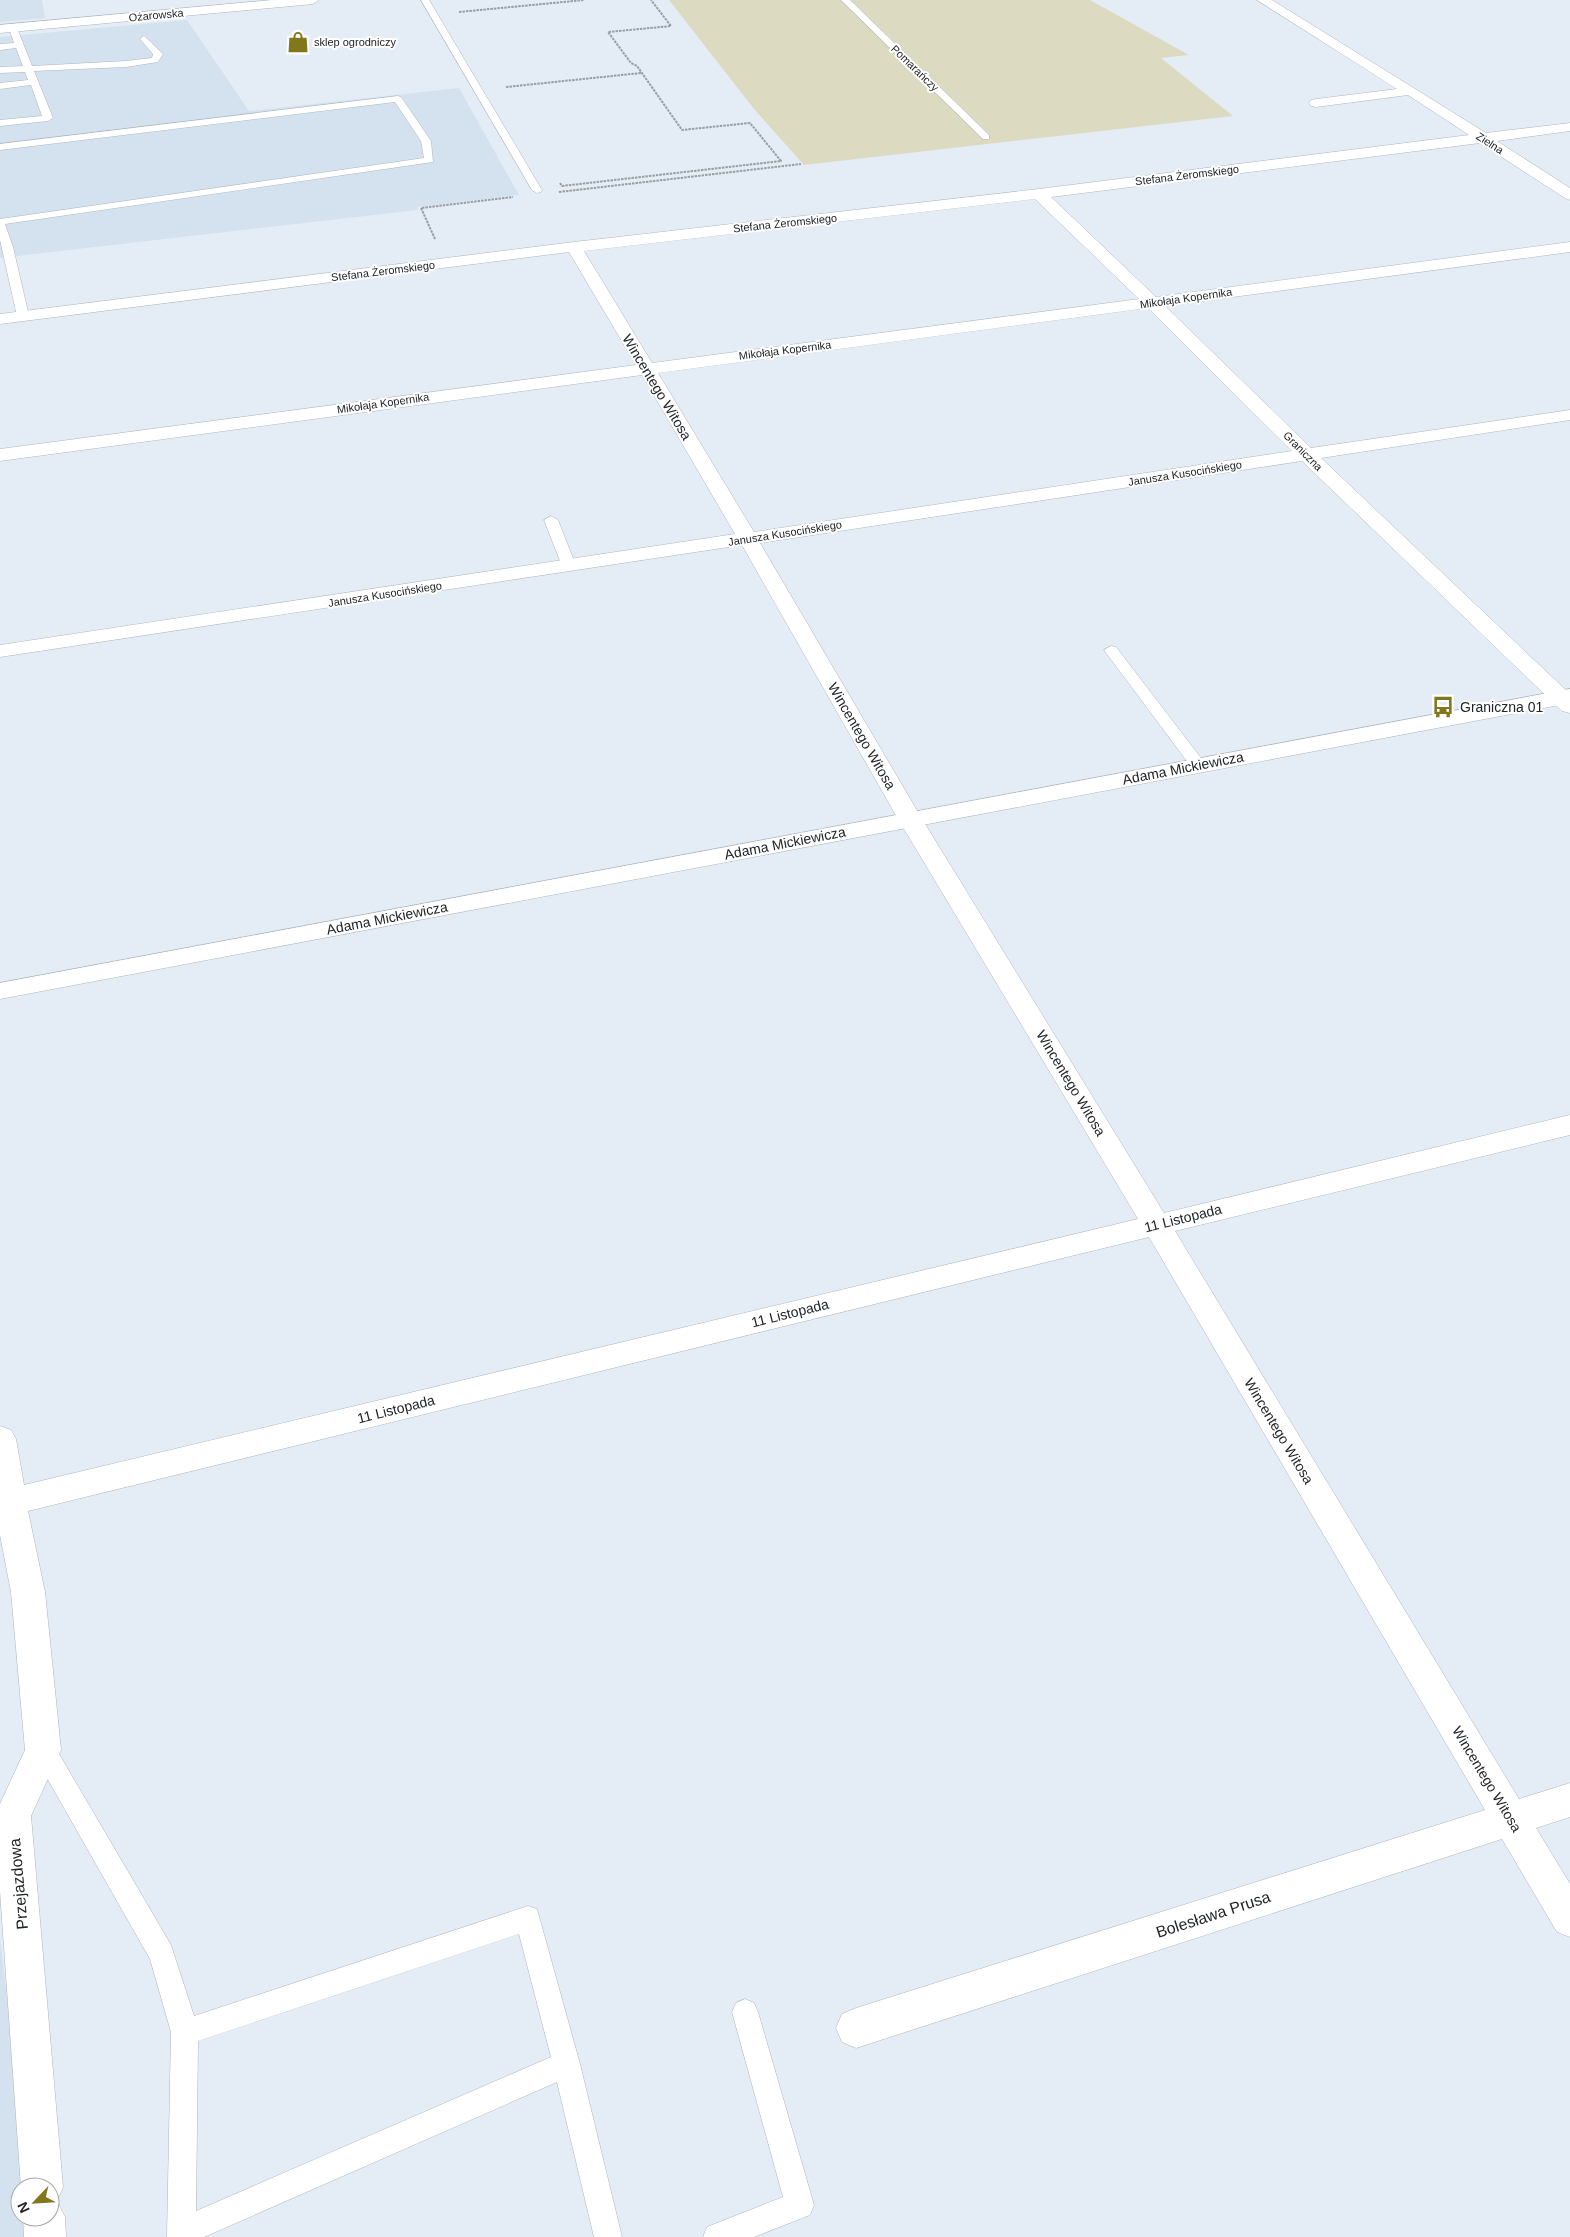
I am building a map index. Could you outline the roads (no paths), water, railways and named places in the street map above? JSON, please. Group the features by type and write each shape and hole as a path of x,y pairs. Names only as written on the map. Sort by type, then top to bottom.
{"street":[{"name":"Ożarowska","path":"6,29 313,0"},
{"name":"Zielna","path":"1263,0 1411,91 1570,195"},
{"path":"1316,103 1411,91"},
{"name":"Stefana Żeromskiego","path":"0,319 574,247 1039,194 1570,127"},
{"name":"Graniczna","path":"1039,194 1306,454 1567,700"},
{"name":"Wincentego Witosa","path":"574,247 748,539 910,820 1157,1225 1570,1919"},
{"name":"Mikołaja Kopernika","path":"0,455 1570,247"},
{"name":"Janusza Kusocińskiego","path":"0,651 1570,415"},
{"name":"Adama Mickiewicza","path":"0,991 1198,766 1567,700"},
{"name":"11 Listopada","path":"10,1502 1570,1125"},
{"name":"Przejazdowa","path":"0,1439 10,1502 28,1592 43,1750 13,1816 41,2177"},
{"name":"Bolesława Prusa","path":"856,2028 1570,1800"}],"lane":[{"path":"425,0 537,190"},
{"name":"Pomarańczy","path":"845,0 986,137"},
{"path":"0,123 48,118 20,45 6,29"},
{"path":"0,70 28,67 126,64 155,60 158,54 144,39"},
{"path":"0,47 20,45"},
{"path":"0,86 34,82"},
{"path":"0,147 398,99 426,141 429,160 0,224 8,247 24,316"},
{"path":"551,520 569,566"},
{"path":"1111,650 1198,766"},
{"path":"43,1750 162,1954 185,2032 181,2235 566,2064"},
{"path":"185,2032 528,1918 608,2237"},
{"path":"723,2236 800,2205 745,2012"}],"place":[{"name":"sklep ogrodniczy","path":"298,42"},
{"name":"Graniczna 01","path":"1443,707"}]}
